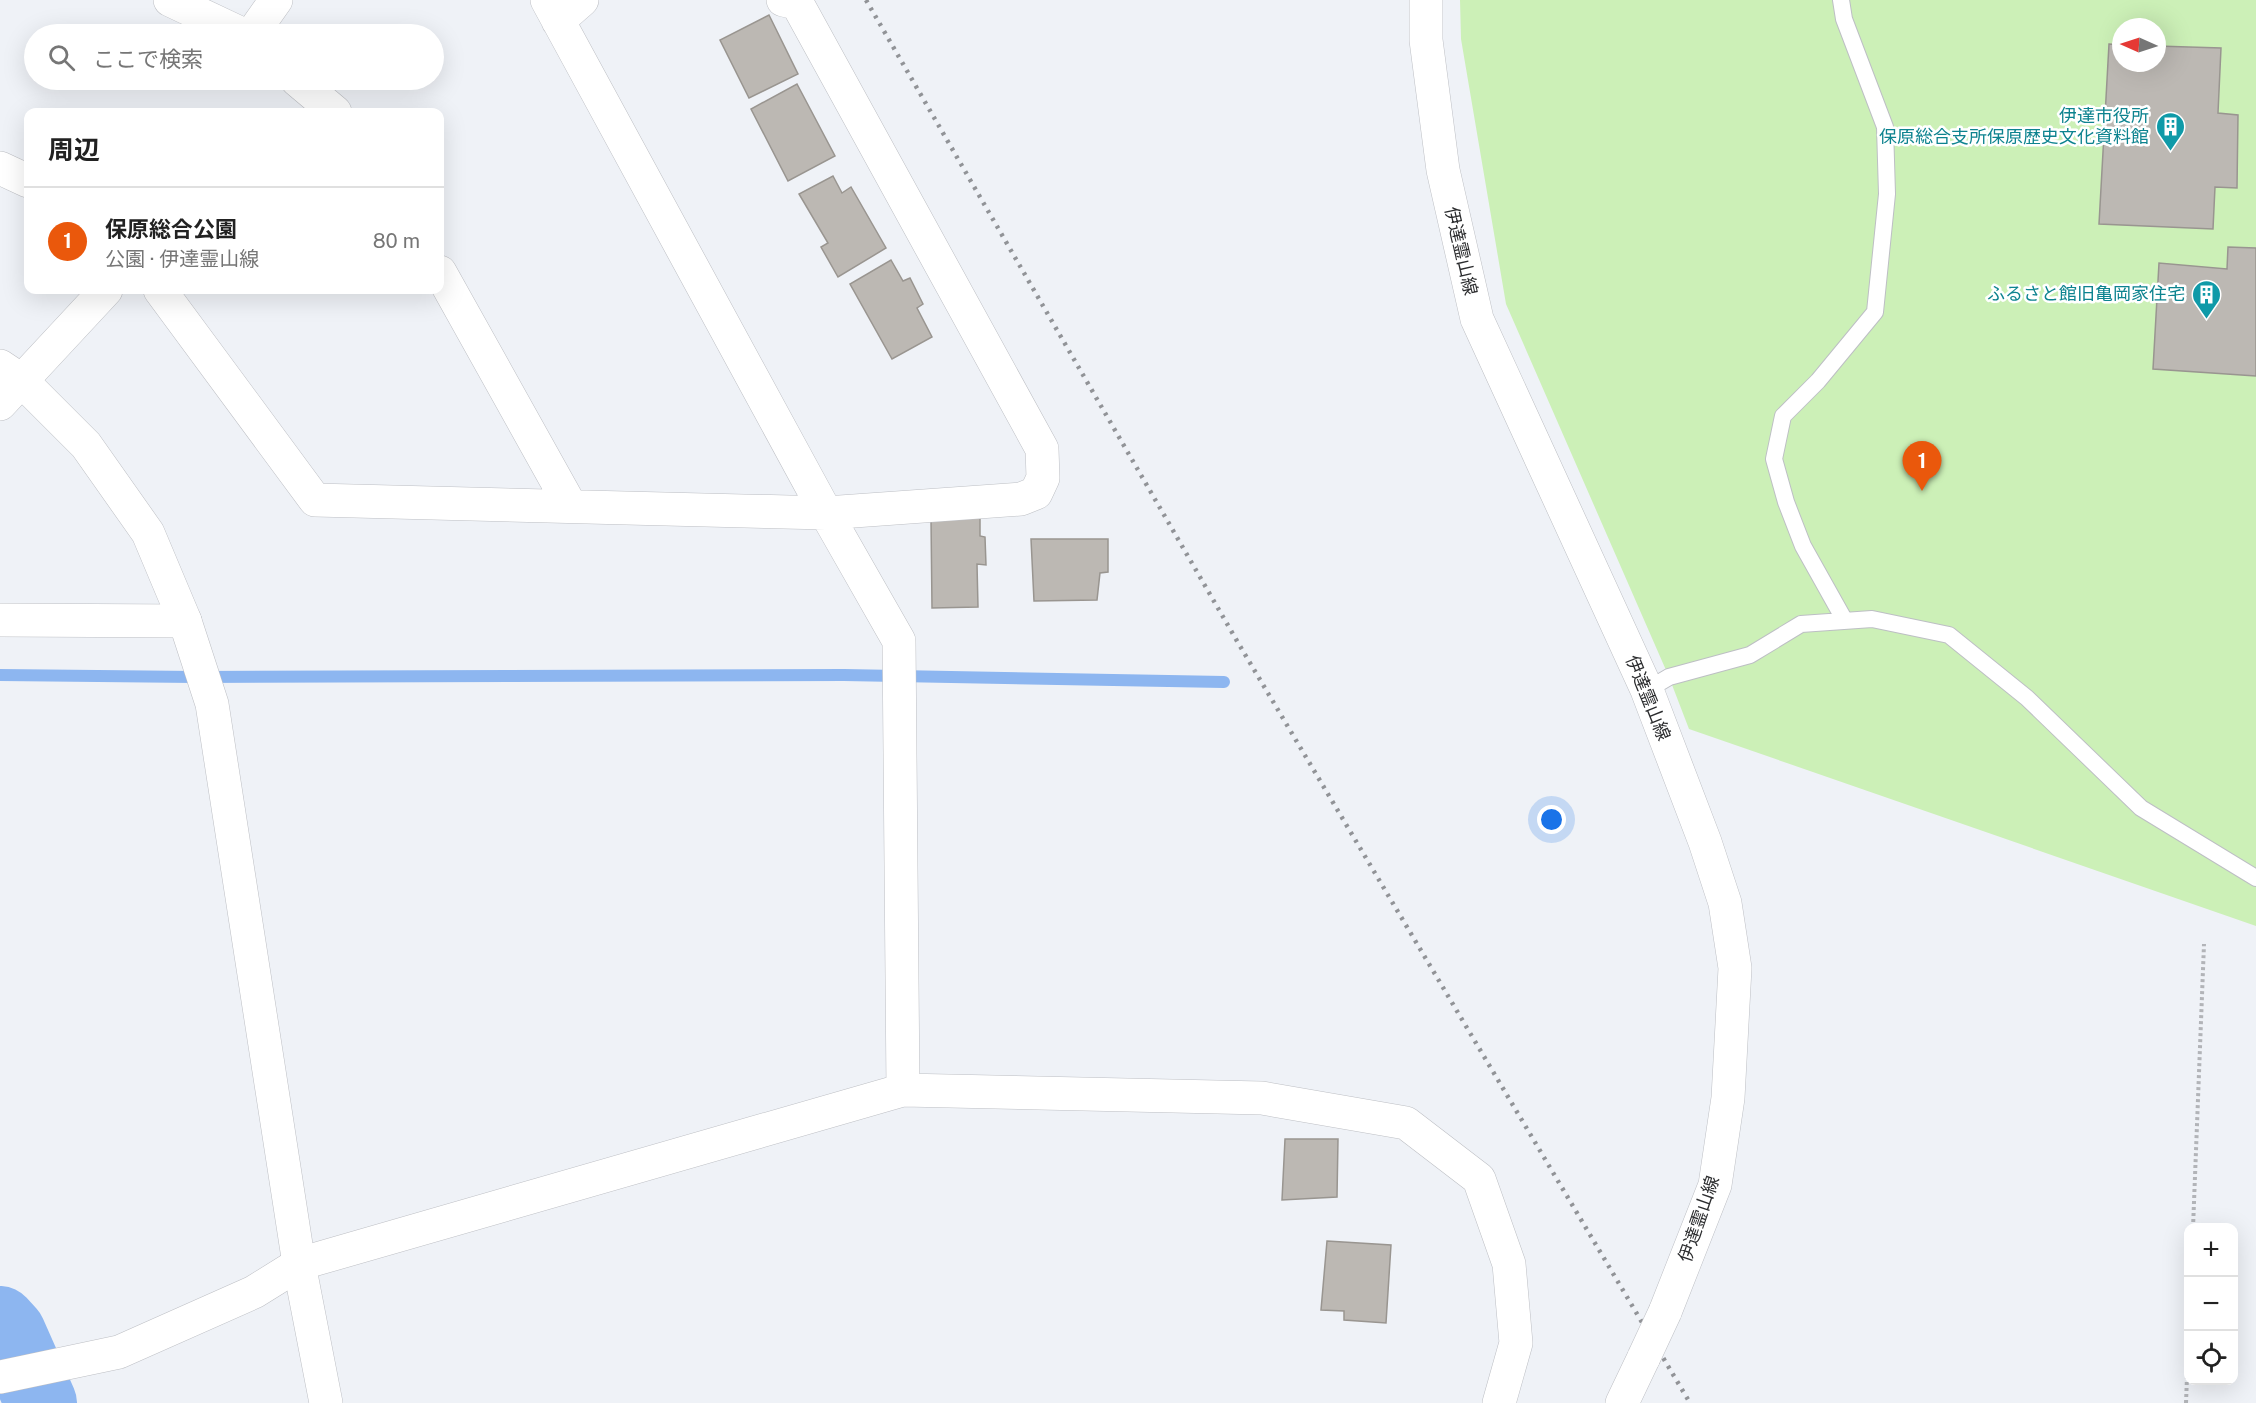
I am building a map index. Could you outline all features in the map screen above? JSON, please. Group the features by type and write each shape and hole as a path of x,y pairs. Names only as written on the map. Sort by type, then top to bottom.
{"street":[{"path":"170,0 221,24"},
{"path":"259,24 276,0"},
{"path":"163,294 315,500 826,513 1021,499 1036,494 1043,478 1042,449 797,3 783,0"},
{"name":"伊達霊山線","path":"1426,0 1426,40 1443,170 1477,319 1647,690 1725,903 1735,968 1728,1098 1714,1185 1665,1312 1622,1403"},
{"path":"562,7 826,513 899,641 903,1090"},
{"path":"309,90 331,108"},
{"path":"0,168 24,179"},
{"path":"444,279 570,506"},
{"path":"102,294 7,383 86,445 148,533 185,621 212,705 299,1263 326,1403"},
{"path":"0,620 185,621"},
{"path":"0,1377 119,1352 254,1292 299,1263 903,1090 1262,1098 1406,1123 1479,1179 1509,1264 1516,1343 1499,1403"}],"lane":[{"path":"1841,0 1844,19 1885,127 1887,194 1875,312 1818,381 1783,416 1774,459 1786,502 1803,546 1845,621"},
{"path":"1647,690 1669,677 1750,655 1801,624 1872,619 1949,635 2027,698 2141,808 2256,878"}],"path":[{"path":"2193,1223 2204,944"},
{"path":"2186,1403 2187,1385"}],"green space":[{"path":"1460,0 2256,0 2256,926 1689,729 1669,677 1506,304 1461,39"}],"building":[{"path":"769,15 798,74 749,98 720,40"},
{"name":"伊達市役所 保原総合支所保原歴史文化資料館","path":"2109,44 2112,44 2112,72 2166,72 2166,46 2221,48 2218,113 2238,115 2237,188 2215,187 2213,229 2099,224"},
{"path":"797,84 835,156 788,181 751,109"},
{"path":"833,176 842,193 851,187 886,248 838,277 821,247 828,243 799,194"},
{"name":"ふるさと館旧亀岡家住宅","path":"2228,247 2256,248 2256,376 2153,369 2159,263 2227,269"},
{"path":"891,260 903,281 910,278 923,304 917,308 932,337 892,359 850,284"},
{"path":"980,517 980,536 985,537 986,565 977,564 978,607 932,608 931,519"},
{"path":"1031,539 1108,539 1108,572 1100,573 1097,600 1034,601"},
{"path":"1285,1139 1338,1139 1337,1197 1282,1200"},
{"path":"1327,1241 1391,1245 1386,1323 1344,1320 1344,1311 1321,1310"}],"waterway":[{"path":"0,675 195,677 844,675 1224,682"},
{"path":"0,1322 10,1333 41,1403"}],"railway":[{"path":"866,0 1237,641 1690,1403"}],"place":[{"name":"伊達市役所 保原総合支所保原歴史文化資料館","path":"2170,152"},
{"name":"ふるさと館旧亀岡家住宅","path":"2206,320"},
{"name":"保原総合公園","path":"1922,491"}]}
